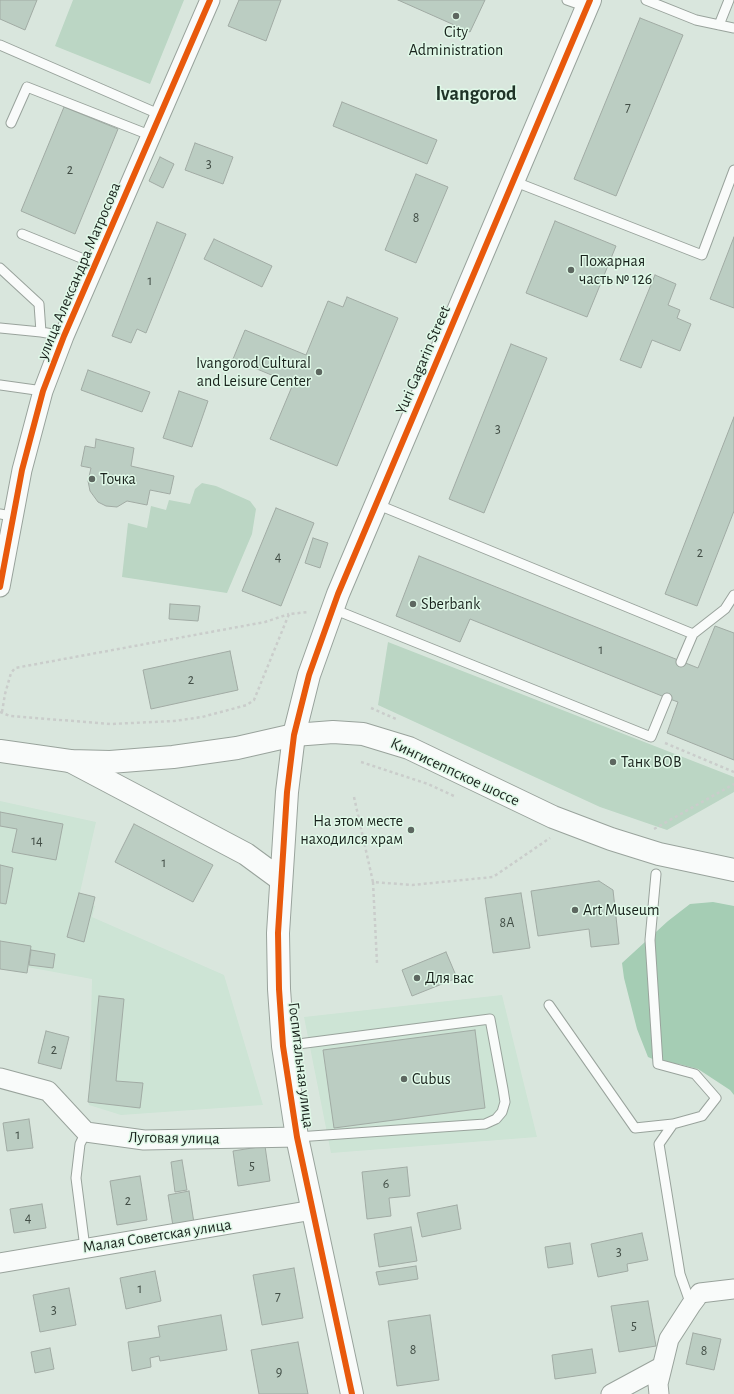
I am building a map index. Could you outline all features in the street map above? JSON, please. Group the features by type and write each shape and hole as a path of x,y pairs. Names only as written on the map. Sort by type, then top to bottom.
{"main road":[{"name":"Yuri Gagarin Street","path":"294,735 309,675 333,609 513,181 581,2"},
{"name":"Кингисеппское шоссе","path":"0,751 70,761 110,762 173,757 237,748 294,735 333,732 363,734 409,748 553,817 611,839 659,854 734,870"},
{"name":"Госпитальная улица","path":"294,735 287,792 280,879 278,934 279,989 283,1046 297,1137 352,1394"},
{"path":"70,761 246,854 280,879"}],"street":[{"name":"улица Александра Матросова","path":"0,587 6,515 44,391 64,336 210,0"},
{"path":"0,1078 48,1091 86,1132"},
{"name":"Луговая улица","path":"86,1132 144,1140 297,1137"},
{"name":"Малая Советская улица","path":"0,1263 313,1210"},
{"path":"659,1394 658,1384 661,1367 669,1339 691,1305 700,1293 734,1289"},
{"path":"611,1394 661,1367"}],"lane":[{"path":"646,0 696,20 734,28"},
{"path":"719,25 729,0"},
{"path":"0,45 161,115"},
{"path":"11,123 27,87 152,136"},
{"path":"513,181 702,255 734,170"},
{"path":"22,234 96,264"},
{"path":"0,268 39,304 41,332"},
{"path":"0,328 64,336"},
{"path":"0,384 44,391"},
{"path":"376,504 693,634"},
{"path":"681,662 693,634 725,609 734,595"},
{"path":"333,609 651,737 667,698"},
{"path":"549,1005 634,1128 673,1124 702,1116 716,1098 695,1074 658,1064 650,940 656,874"},
{"path":"283,1046 490,1019 505,1102 502,1112 496,1119 485,1124 297,1137"},
{"path":"673,1124 659,1144 680,1274 691,1305"},
{"path":"85,1248 76,1178 80,1144 86,1132"}],"path":[{"path":"289,614 254,700 247,705 202,717 174,721 111,724 10,716 1,712 10,673 15,668 265,622 289,614 333,609"},
{"path":"371,708 399,721"},
{"path":"651,737 734,772"},
{"path":"652,831 734,784"},
{"path":"354,797 373,882 377,963"},
{"path":"373,882 412,885 493,877 546,842"}],"shaded area":[{"path":"73,0 184,0 150,84 55,46"},
{"path":"202,483 216,486 250,501 256,509 252,534 227,593 122,577 128,523 147,528 151,506 166,510 169,500 190,504 195,489"},
{"path":"388,642 734,777 734,792 667,830 600,807 378,705"},
{"path":"0,801 96,822 78,901 95,906 92,917 224,975 263,1105 121,1115 89,1105 92,979 0,962"},
{"path":"502,995 537,1137 331,1153 304,1017"}],"green space":[{"path":"713,902 734,906 734,1095 730,1090 698,1069 679,1064 662,1063 648,1057 637,1029 624,978 622,963 668,921 690,904"}],"building":[{"path":"0,0 37,0 25,30 0,19"},
{"path":"239,0 281,0 266,41 228,26"},
{"name":"City Administration","path":"398,0 485,0 470,32"},
{"path":"640,18 683,35 616,196 574,179"},
{"path":"342,102 437,140 427,164 333,126"},
{"path":"64,107 118,129 75,234 21,211"},
{"path":"195,143 233,157 223,184 185,170"},
{"path":"160,157 174,164 163,188 149,181"},
{"path":"416,174 448,187 416,263 385,250"},
{"name":"Пожарная часть № 126","path":"555,221 616,246 587,317 526,293"},
{"path":"157,222 186,234 146,333 137,329 131,343 112,336"},
{"path":"734,237 734,308 710,299"},
{"path":"214,239 272,266 262,287 204,259"},
{"path":"655,275 676,284 668,305 680,310 677,318 691,324 680,351 652,340 641,368 620,360"},
{"name":"Ivangorod Cultural and Leisure Center","path":"347,297 398,318 337,466 270,439 293,384 233,359 245,330 306,355 328,301 343,307"},
{"path":"511,344 547,358 484,513 449,499"},
{"path":"88,370 150,392 142,412 81,390"},
{"path":"179,391 208,401 192,447 163,438"},
{"path":"734,417 734,511 697,606 665,594"},
{"path":"96,439 134,448 131,466 174,476 170,494 150,490 147,505 127,501 117,507 106,506 98,502 90,491 88,481 91,468 81,466 85,446 95,448"},
{"path":"276,508 314,523 281,606 242,591"},
{"path":"313,538 328,543 320,568 305,563"},
{"path":"419,556 698,668 715,626 734,633 734,760 667,733 678,702 470,619 460,642 396,616"},
{"path":"170,604 200,606 198,621 169,619"},
{"path":"230,651 238,690 151,709 143,670"},
{"path":"0,812 63,824 56,860 12,852 17,829 0,826"},
{"path":"134,824 213,865 193,902 115,862"},
{"path":"0,865 13,868 6,904 0,903"},
{"name":"Art Museum","path":"599,881 613,890 619,944 591,947 589,929 538,936 531,891"},
{"path":"79,893 95,897 84,942 67,937"},
{"path":"521,893 530,948 493,953 485,898"},
{"path":"0,941 31,946 27,973 0,969"},
{"path":"31,950 55,954 53,968 29,965"},
{"path":"446,952 457,978 412,996 402,970"},
{"path":"99,996 124,999 116,1081 143,1083 140,1108 88,1102"},
{"name":"Cubus","path":"475,1030 485,1108 334,1128 323,1050"},
{"path":"46,1031 69,1037 61,1069 38,1063"},
{"path":"29,1119 33,1148 7,1151 3,1123"},
{"path":"265,1146 270,1181 238,1186 233,1151"},
{"path":"182,1160 187,1190 175,1192 171,1162"},
{"path":"407,1167 410,1196 389,1198 391,1216 367,1219 362,1172"},
{"path":"140,1176 147,1220 117,1225 110,1181"},
{"path":"189,1191 194,1223 173,1226 168,1195"},
{"path":"42,1204 46,1228 14,1233 10,1209"},
{"path":"457,1205 461,1229 422,1237 417,1213"},
{"path":"411,1227 417,1261 379,1267 374,1234"},
{"path":"642,1233 648,1260 627,1264 628,1271 598,1277 591,1244"},
{"path":"570,1243 573,1264 548,1268 545,1247"},
{"path":"416,1266 418,1279 379,1285 376,1272"},
{"path":"294,1268 303,1318 262,1325 253,1275"},
{"path":"155,1271 161,1301 126,1309 120,1278"},
{"path":"69,1288 76,1325 40,1332 33,1295"},
{"path":"648,1301 656,1346 619,1352 611,1306"},
{"path":"221,1315 227,1350 160,1361 159,1356 150,1358 151,1367 132,1371 128,1342 160,1337 158,1326"},
{"path":"430,1315 439,1380 397,1386 388,1321"},
{"path":"693,1333 721,1339 714,1370 686,1364"},
{"path":"298,1342 308,1394 259,1394 251,1350"},
{"path":"50,1348 54,1369 35,1373 31,1352"},
{"path":"592,1349 596,1373 555,1379 552,1355"}],"cycle path":[{"path":"0,587 22,470 43,391 64,336 210,0"},
{"path":"352,1394 297,1137 283,1046 279,989 278,933 287,792 294,735 309,675 338,594 590,0"}],"place":[{"name":"City Administration","path":"456,16"},
{"name":"Пожарная часть № 126","path":"571,270"},
{"name":"Ivangorod Cultural and Leisure Center","path":"319,372"},
{"name":"Точка","path":"92,479"},
{"name":"Sberbank","path":"413,604"},
{"name":"Танк ВОВ","path":"613,762"},
{"name":"На этом месте находился храм","path":"411,830"},
{"name":"Art Museum","path":"575,910"},
{"name":"Для вас","path":"417,978"},
{"name":"Cubus","path":"404,1079"}],"district":[{"name":"Ivangorod","path":"476,94"}]}
